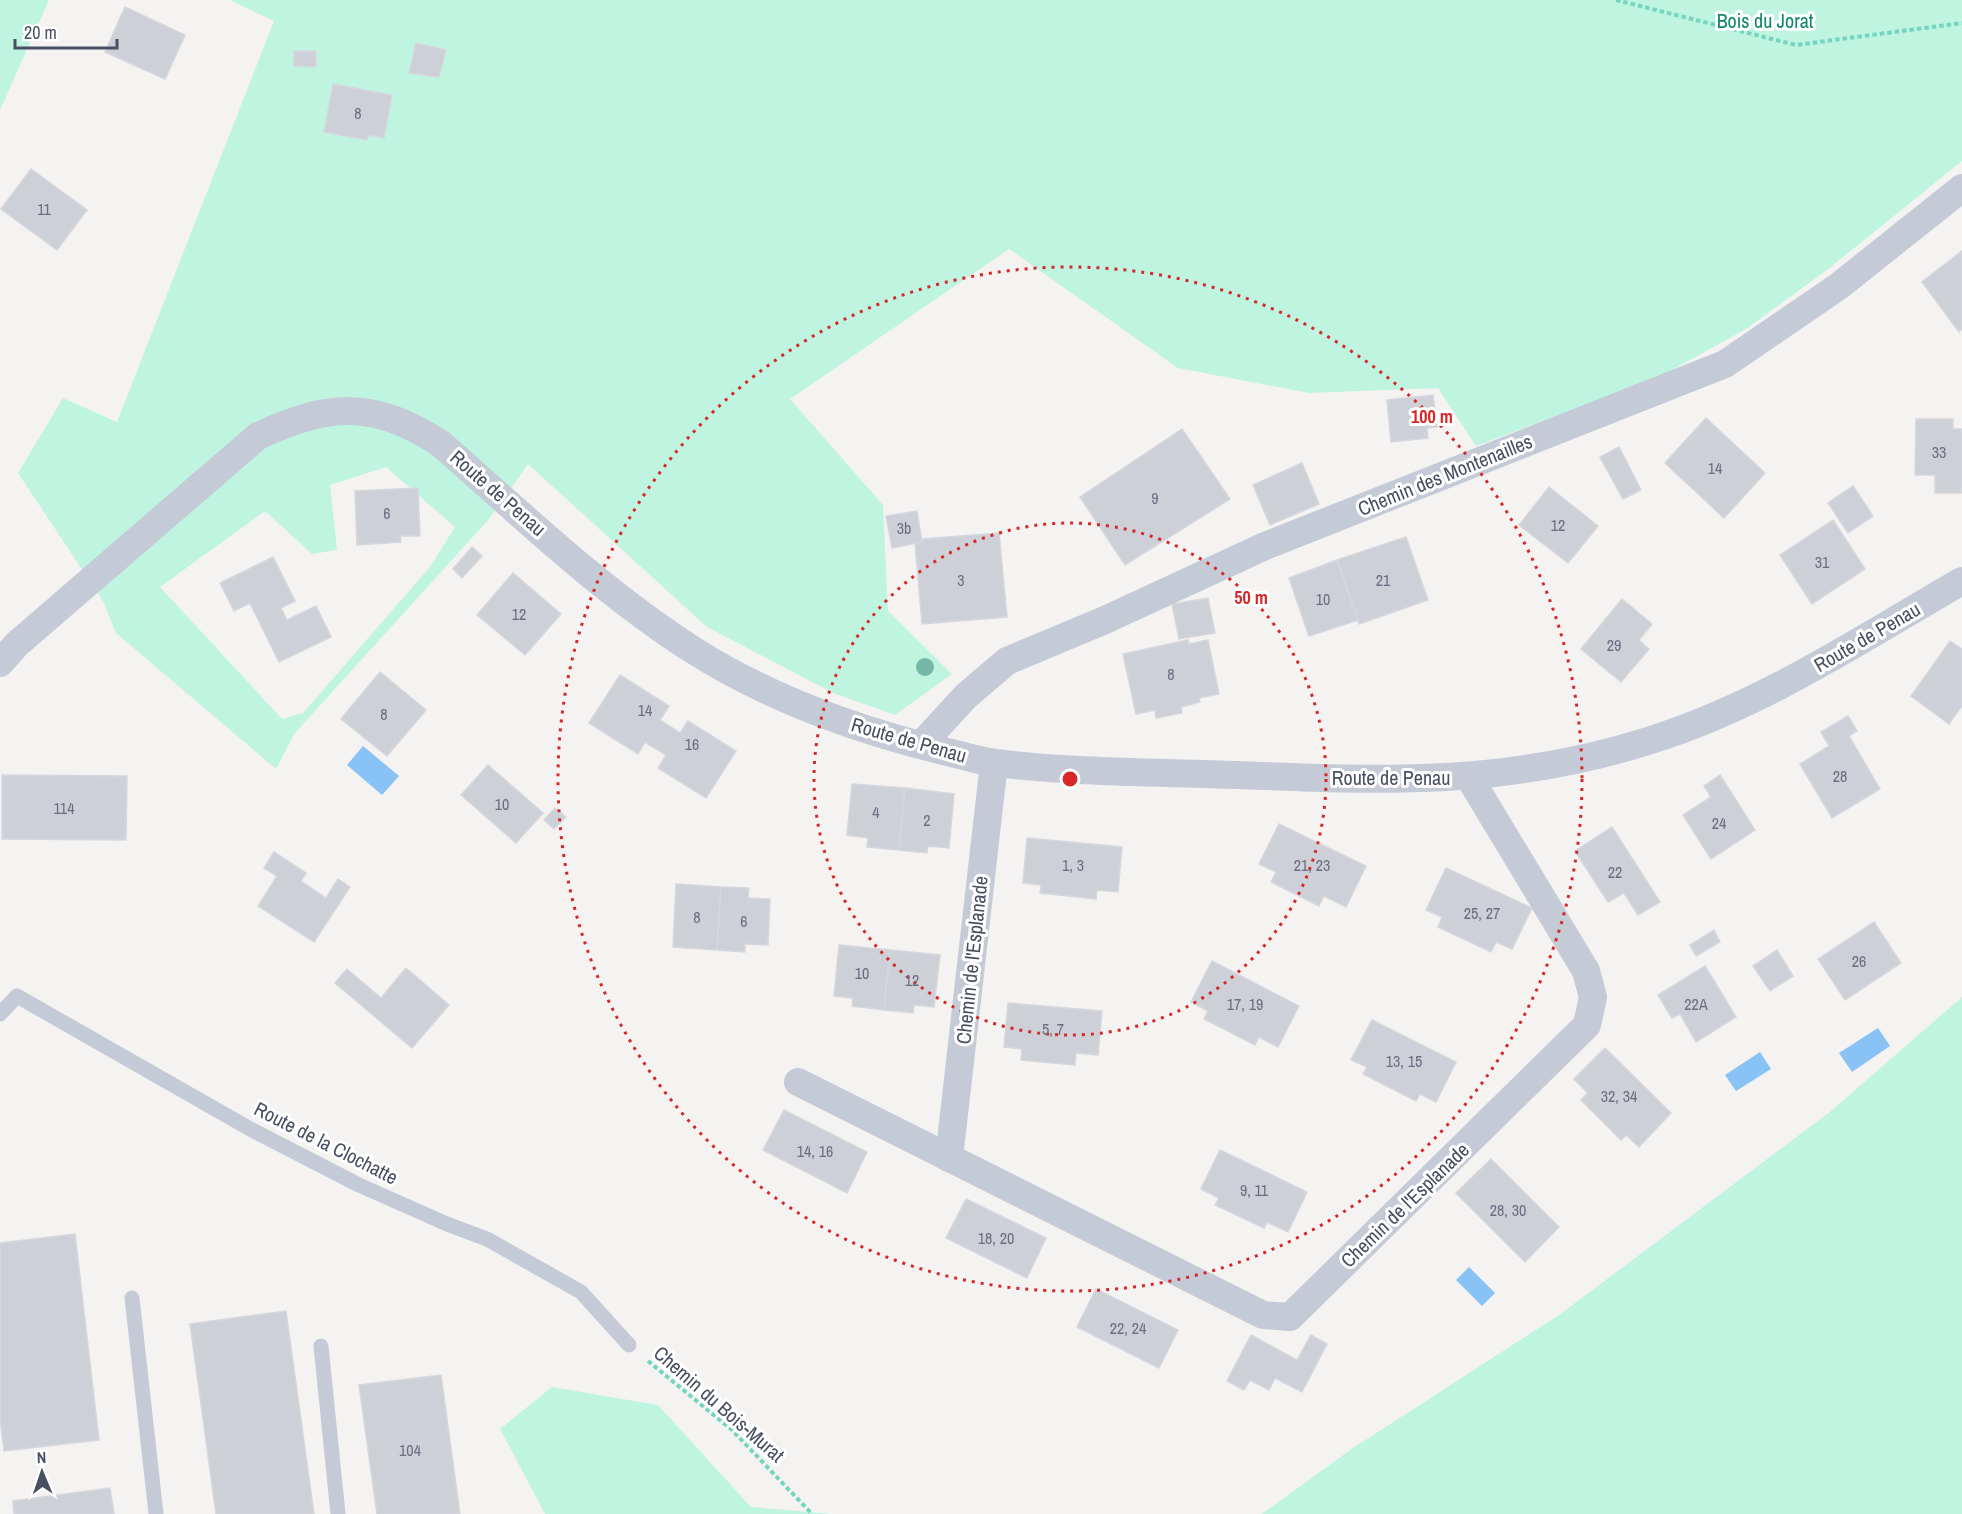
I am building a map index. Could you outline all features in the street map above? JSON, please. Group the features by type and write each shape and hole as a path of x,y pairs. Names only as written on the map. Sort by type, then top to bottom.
{"street":[{"name":"Chemin des Montenailles","path":"921,745 966,696 1007,661 1105,620 1265,546 1725,364 1839,286 1962,188"},
{"name":"Route de Penau","path":"0,663 17,644 258,436 296,419 331,411 363,412 391,417 418,429 441,444 627,603 694,651 749,681 812,709 921,745 994,763 1352,780 1469,777 1562,764 1652,740 1708,720 1820,665 1962,581"},
{"name":"Chemin de l'Esplanade","path":"949,1158 994,763"},
{"name":"Chemin de l'Esplanade","path":"798,1082 1263,1315 1290,1317 1587,1025 1593,997 1586,971 1469,777"}],"lane":[{"name":"Route de la Clochatte","path":"0,1014 17,996 261,1135 359,1185 487,1239 581,1292 629,1345"},
{"path":"132,1298 156,1514"},
{"path":"321,1346 338,1514"}],"path":[{"path":"1616,0 1796,45 1962,23"},
{"name":"Chemin du Bois-Murat","path":"629,1345 732,1430 812,1514"}],"green space":[{"path":"0,0 49,0 0,110"},
{"name":"Bois du Jorat","path":"230,0 1962,0 1962,161 1827,270 1746,329 1659,377 1476,446 1438,388 1309,393 1178,368 1009,249 790,399 883,505 888,611 952,674 895,715 833,693 707,627 528,464 489,519 295,733 276,769 116,633 103,601 18,473 63,398 117,422 274,21","holes":["386,467 455,527 429,568 303,713 282,719 160,587 265,511 312,554 337,550 330,485"]},
{"path":"1962,997 1962,1514 1262,1514 1350,1450 1559,1315 1831,1111"},
{"path":"552,1387 658,1405 751,1507 832,1514 545,1514 500,1429"}],"water":[{"path":"363,746 399,776 382,795 347,765"},
{"path":"1878,1028 1890,1046 1852,1072 1839,1053"},
{"path":"1760,1052 1771,1069 1736,1091 1725,1075"},
{"path":"1469,1267 1495,1293 1482,1306 1456,1280"}],"building":[{"path":"125,7 185,35 165,79 105,52"},
{"path":"416,43 446,50 439,77 409,73"},
{"path":"294,51 316,51 316,67 294,66"},
{"path":"333,84 392,95 384,138 368,135 367,140 324,132"},
{"path":"31,169 87,210 57,250 1,209"},
{"path":"1962,251 1962,329 1959,332 1922,282"},
{"path":"1433,395 1437,427 1427,428 1428,438 1391,442 1387,400"},
{"path":"1706,418 1765,473 1724,518 1665,463"},
{"path":"1916,419 1953,419 1953,429 1962,429 1962,493 1935,493 1935,475 1915,475"},
{"path":"1182,429 1230,499 1125,565 1080,497"},
{"path":"1619,447 1641,490 1623,499 1600,457"},
{"path":"1302,463 1319,504 1270,525 1253,485"},
{"path":"1853,486 1873,516 1848,533 1828,503"},
{"path":"1549,487 1598,526 1568,563 1519,525"},
{"path":"418,488 420,536 400,536 401,542 357,545 355,491"},
{"path":"917,511 922,542 892,548 886,516"},
{"path":"1833,520 1865,569 1812,604 1780,555"},
{"path":"999,533 1007,617 922,624 915,544 922,542 922,539"},
{"path":"1406,537 1428,600 1359,624 1337,560"},
{"path":"472,547 482,556 462,578 453,569"},
{"path":"273,557 295,601 281,608 287,620 316,606 331,637 279,662 250,603 234,611 220,583"},
{"path":"1337,560 1358,620 1309,636 1289,578"},
{"path":"513,573 561,614 525,655 477,615"},
{"path":"1208,598 1215,633 1179,639 1172,604"},
{"path":"1622,599 1652,624 1639,640 1649,649 1621,682 1581,649"},
{"path":"1188,640 1189,644 1208,640 1219,694 1199,698 1200,702 1181,707 1182,713 1156,718 1155,710 1136,714 1123,654"},
{"path":"1950,641 1962,649 1962,706 1949,724 1911,696"},
{"path":"380,672 426,710 387,756 341,719"},
{"path":"620,675 669,706 660,720 680,733 688,721 736,751 706,798 658,768 666,755 645,742 638,754 589,723"},
{"path":"1848,716 1857,731 1849,736 1880,789 1832,818 1800,764 1829,746 1821,732"},
{"path":"488,765 543,813 516,843 461,795"},
{"path":"2,775 127,776 126,840 2,839"},
{"path":"1720,775 1755,830 1711,859 1683,815 1711,797 1704,786"},
{"path":"852,784 905,788 899,850 867,847 868,838 847,835"},
{"path":"905,788 954,794 949,848 928,846 927,853 899,850"},
{"path":"555,808 566,817 554,829 544,820"},
{"path":"1279,824 1366,866 1346,907 1324,896 1319,906 1271,882 1276,872 1259,864"},
{"path":"1612,827 1660,902 1638,915 1624,893 1608,902 1575,851"},
{"path":"1027,838 1122,847 1118,892 1097,890 1096,899 1040,893 1041,885 1023,883"},
{"path":"274,852 306,873 301,881 326,898 338,879 350,887 314,942 258,906 277,876 264,868"},
{"path":"1446,868 1532,908 1512,949 1496,942 1491,952 1438,927 1442,917 1426,910"},
{"path":"676,884 721,887 717,950 673,947"},
{"path":"721,887 749,888 748,898 770,899 768,945 745,944 745,952 717,950"},
{"path":"1874,922 1901,963 1845,1000 1818,959"},
{"path":"1714,930 1720,942 1696,956 1690,945"},
{"path":"839,945 890,950 884,1010 852,1006 853,998 834,996"},
{"path":"890,950 940,955 934,1007 914,1005 913,1013 884,1010"},
{"path":"1777,950 1793,976 1770,991 1753,966"},
{"path":"1212,961 1299,1006 1278,1047 1259,1037 1255,1045 1204,1019 1208,1011 1191,1002"},
{"path":"1705,966 1736,1017 1696,1042 1680,1014 1672,1018 1658,995"},
{"path":"406,968 449,1005 412,1048 335,983 347,969 381,998"},
{"path":"1008,1003 1102,1011 1098,1055 1076,1053 1075,1065 1021,1060 1022,1049 1004,1047"},
{"path":"1372,1020 1456,1062 1436,1102 1420,1094 1416,1101 1363,1074 1367,1067 1351,1060"},
{"path":"1605,1048 1671,1113 1639,1147 1626,1135 1621,1140 1581,1100 1588,1093 1574,1079"},
{"path":"784,1110 867,1152 847,1193 763,1150"},
{"path":"1220,1150 1307,1192 1288,1232 1267,1222 1264,1228 1215,1205 1219,1198 1201,1189"},
{"path":"1491,1159 1559,1227 1525,1262 1456,1193"},
{"path":"966,1199 1046,1238 1027,1278 946,1238"},
{"path":"75,1234 99,1440 4,1451 0,1418 0,1243"},
{"path":"1096,1289 1178,1330 1159,1368 1077,1327"},
{"path":"286,1311 314,1514 216,1514 190,1324"},
{"path":"1251,1335 1297,1360 1311,1335 1327,1344 1302,1392 1275,1378 1269,1390 1250,1380 1244,1390 1227,1381"},
{"path":"441,1375 460,1514 377,1514 359,1385"},
{"path":"110,1488 114,1514 14,1514 13,1501"}]}
